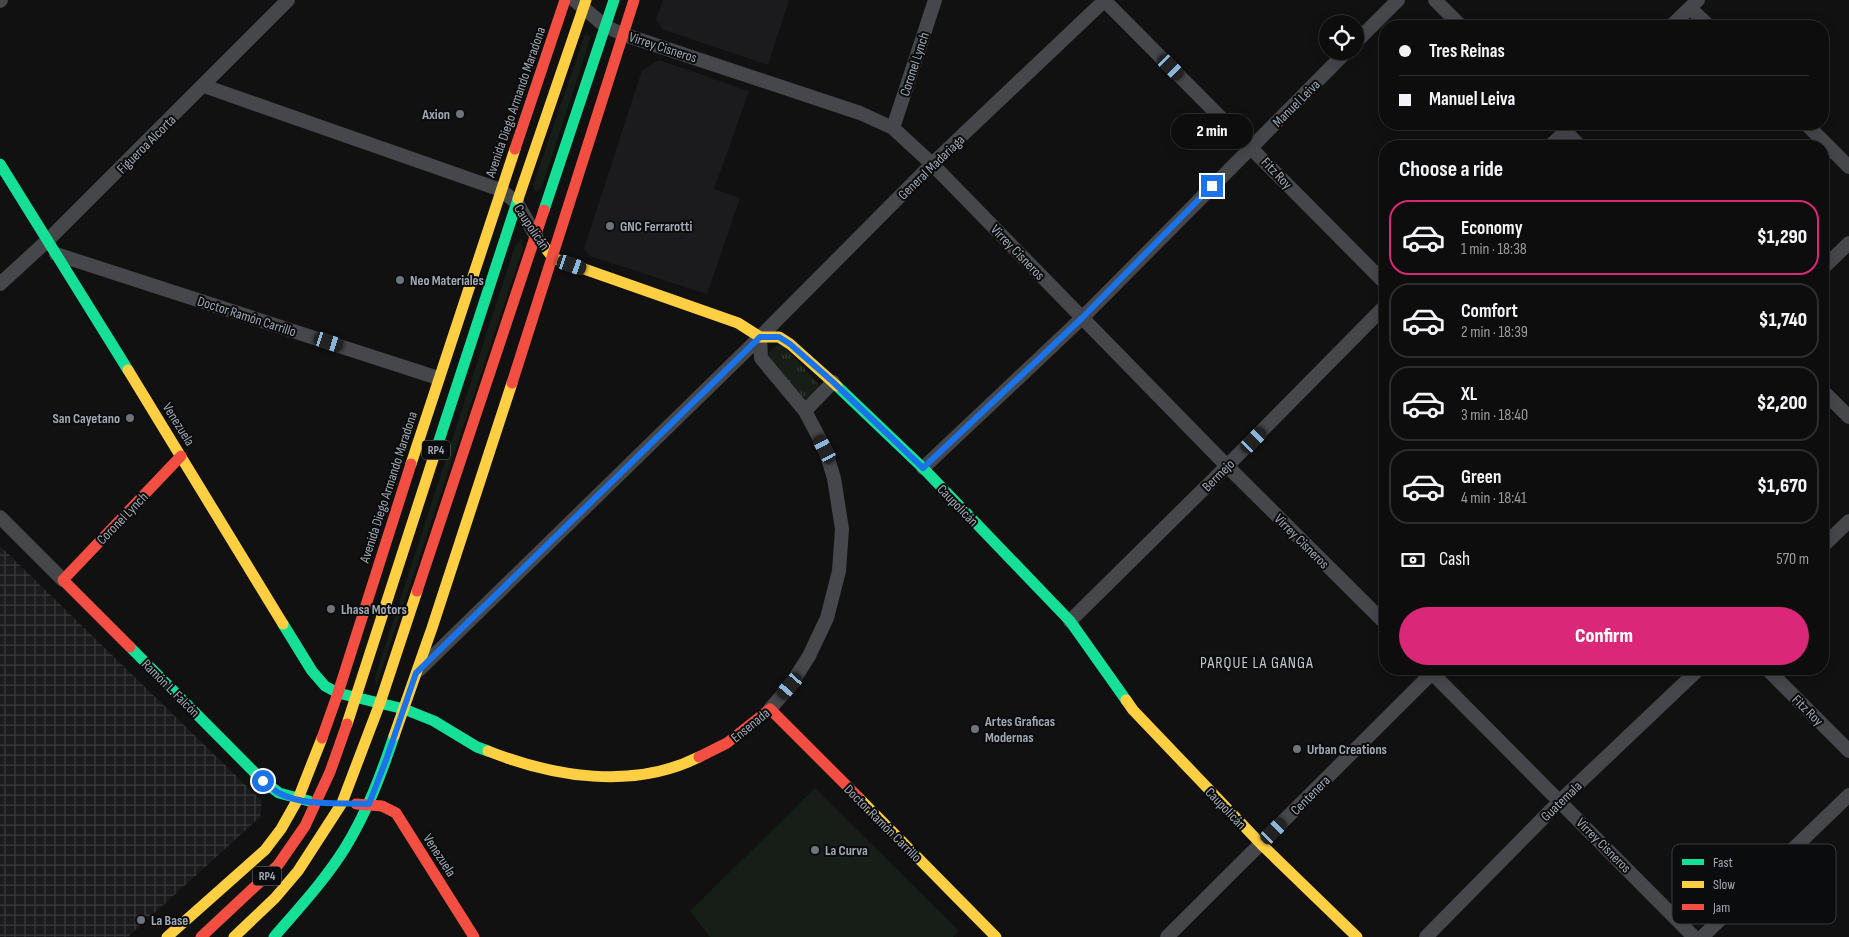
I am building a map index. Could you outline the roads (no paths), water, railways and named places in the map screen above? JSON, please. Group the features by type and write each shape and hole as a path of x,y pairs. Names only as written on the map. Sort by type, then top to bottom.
{"street":[{"name":"Figueroa Alcorta","path":"0,284 48,240 288,0"},
{"name":"Avenida Diego Armando Maradona","path":"167,937 265,850 281,829 298,799 338,693 438,378 565,0"},
{"name":"RP4","path":"234,937 275,898 298,871 342,802 380,703 614,0"},
{"path":"274,937 320,884 337,860 369,804 404,709 553,258 634,0"},
{"name":"Coronel Lynch","path":"893,128 935,0"},
{"name":"Fitz Roy","path":"1105,0 1379,277"},
{"name":"General Madariaga","path":"416,673 760,337 932,164 1105,0"},
{"path":"1364,34 1398,0"},
{"path":"1435,0 1455,20"},
{"name":"RP4","path":"201,937 278,865 305,826 330,772 356,698 581,3"},
{"name":"Virrey Cisneros","path":"581,3 605,26 622,34 860,113 893,128 932,164 1227,466 1379,616"},
{"path":"1677,20 1694,4 1704,20"},
{"name":"Manuel Leiva","path":"923,468 1082,318 1338,60"},
{"name":"Caupolicán","path":"204,86 501,190 517,203 536,236 553,258 738,323 760,337 779,337 790,344 833,382 923,468 1070,621 1133,710 1261,844 1357,937"},
{"path":"1555,140 1563,130"},
{"path":"1812,130 1822,140"},
{"path":"1829,146 1849,166"},
{"name":"Venezuela","path":"0,164 312,671 325,686 338,693"},
{"path":"1829,262 1849,243"},
{"name":"Doctor Ramón Carrillo","path":"56,254 438,378"},
{"name":"Bermejo","path":"1070,621 1379,312"},
{"name":"Ensenada","path":"338,693 404,709 434,721 477,747 500,756 533,766 575,775 612,777 657,772 695,759 727,743 770,709 790,686 809,656 826,618 839,571 842,529 834,478 825,449 805,411 761,358 760,337"},
{"path":"805,411 833,382"},
{"path":"1829,397 1849,417"},
{"name":"Coronel Lynch","path":"63,580 181,456"},
{"name":"Ramón L. Falcón","path":"0,517 263,781 279,793 298,799 317,802 369,804"},
{"path":"1829,540 1849,521"},
{"name":"Centenera","path":"1167,937 1426,675"},
{"name":"Virrey Cisneros","path":"1434,675 1672,915"},
{"name":"Guatemala","path":"1426,937 1560,802 1693,675"},
{"name":"Fitz Roy","path":"1774,675 1849,751"},
{"name":"Doctor Ramón Carrillo","path":"770,709 996,937"},
{"path":"1798,844 1849,795"},
{"name":"Venezuela","path":"369,804 382,806 396,814 474,937"},
{"name":"Virrey Cisneros","path":"1681,924 1694,937"},
{"path":"1702,937 1715,924"}],"place":[{"name":"Axion","path":"460,114"},
{"name":"GNC Ferrarotti","path":"610,226"},
{"name":"Neo Materiales","path":"400,280"},
{"name":"San Cayetano","path":"130,418"},
{"name":"Lhasa Motors","path":"331,609"},
{"name":"Artes Graficas Modernas","path":"975,729"},
{"name":"Urban Creations","path":"1297,749"},
{"name":"La Curva","path":"815,850"},
{"name":"La Base","path":"141,920"}],"district":[{"name":"PARQUE LA GANGA","path":"1257,662"}]}
